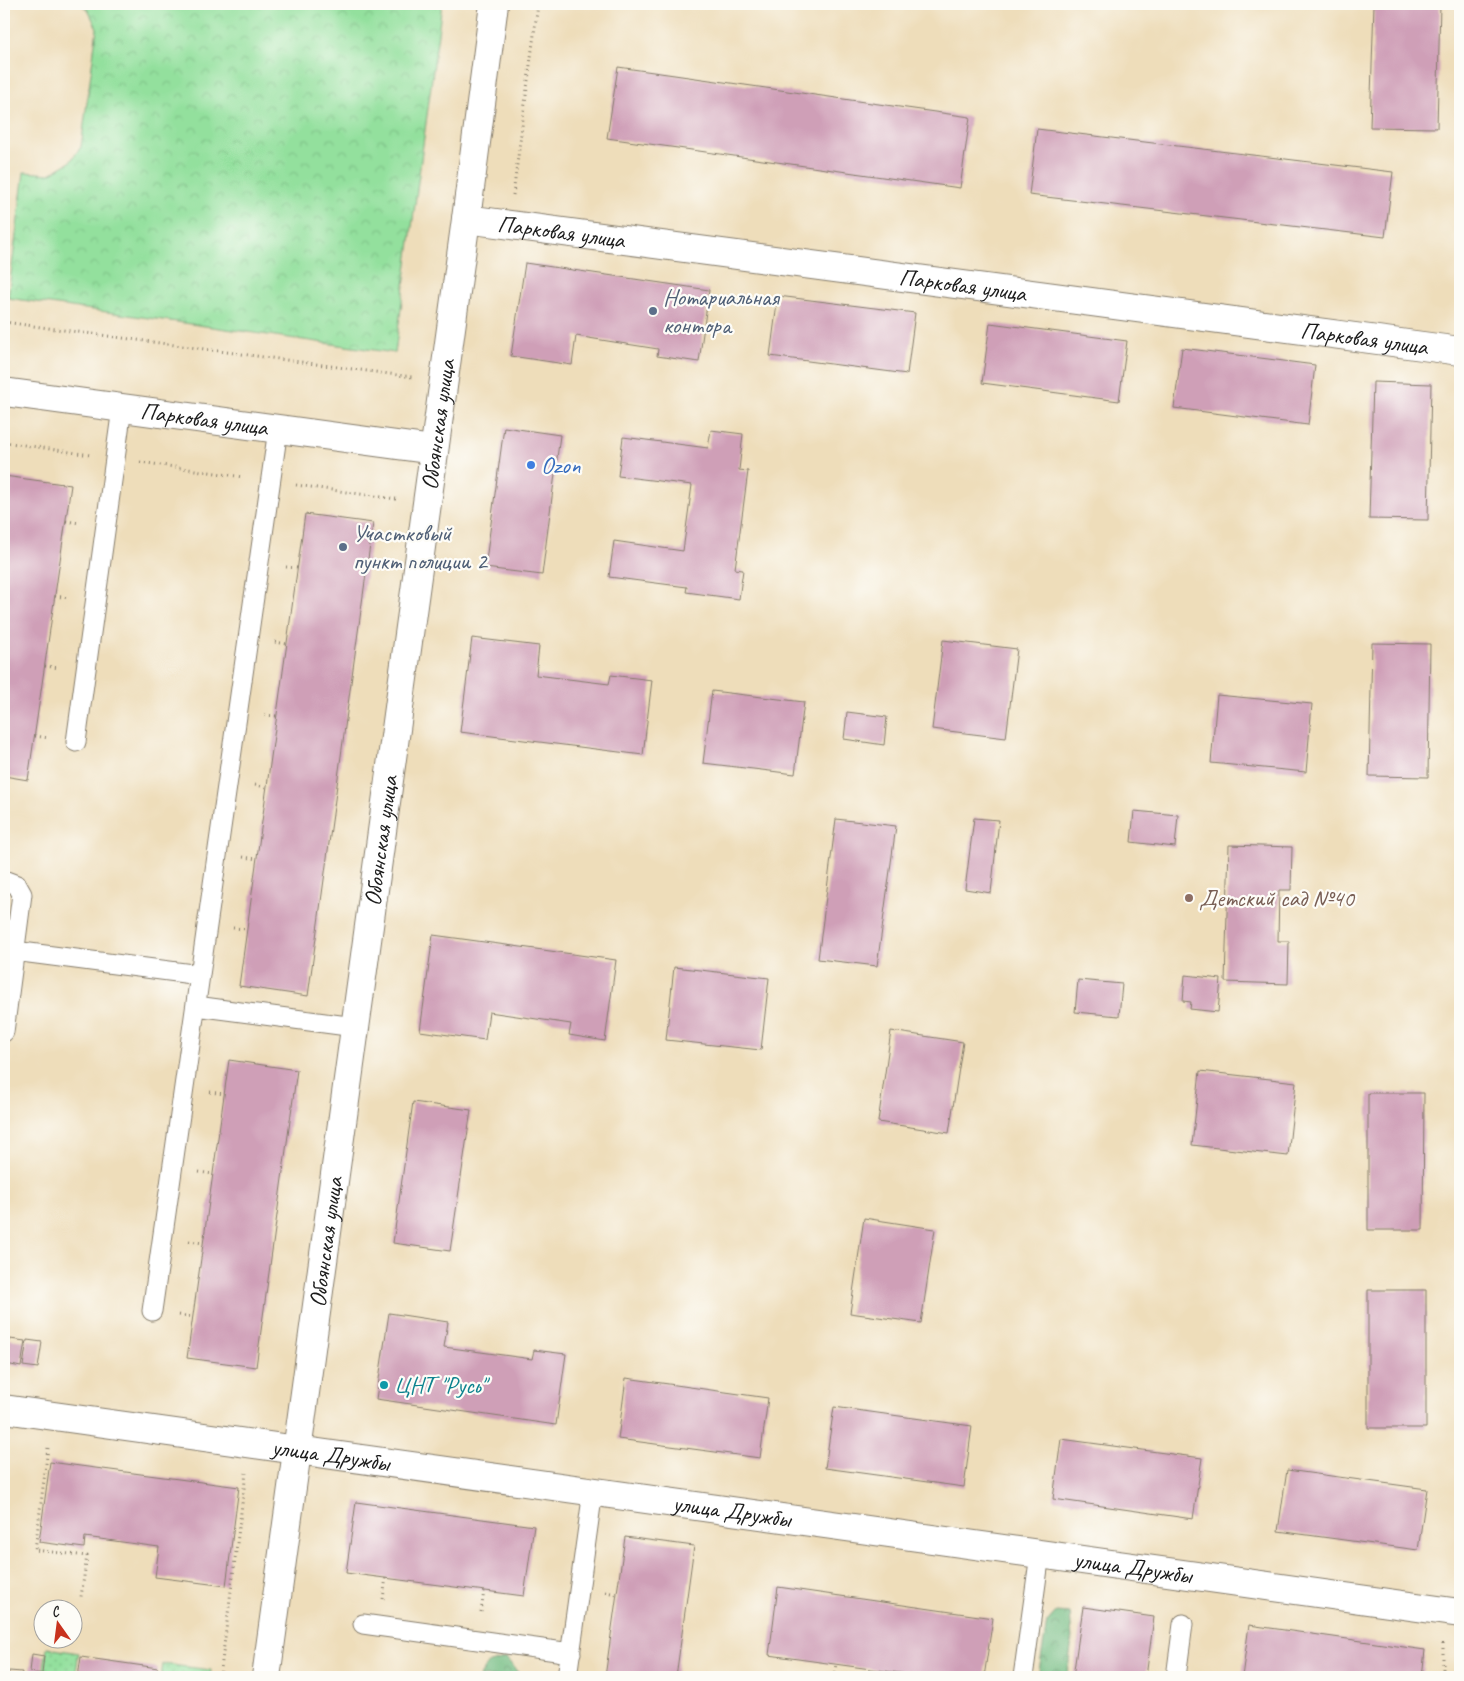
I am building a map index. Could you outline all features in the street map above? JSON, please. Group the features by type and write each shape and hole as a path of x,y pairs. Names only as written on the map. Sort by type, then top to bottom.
{"street":[{"name":"Обоянская улица","path":"266,1677 494,4"},
{"name":"Парковая улица","path":"466,219 1460,351"},
{"name":"Парковая улица","path":"4,392 434,450"},
{"name":"улица Дружбы","path":"4,1409 1460,1613"}],"lane":[{"path":"76,742 122,408"},
{"path":"152,1311 278,429"},
{"path":"4,880 17,885 22,894 4,1032"},
{"path":"14,951 200,975"},
{"path":"196,1006 355,1027"},
{"path":"567,1677 593,1491"},
{"path":"1023,1677 1040,1554"},
{"path":"363,1624 571,1653"},
{"path":"1176,1677 1183,1624"}],"path":[{"path":"509,225 538,4"},
{"path":"4,322 418,378"},
{"path":"4,442 427,504"},
{"path":"49,1440 35,1550 87,1556 81,1597"},
{"path":"220,1677 247,1465"},
{"path":"1443,1638 1443,1677"},
{"path":"834,1677 836,1664"}],"green space":[{"path":"81,4 442,4 395,353 8,298 24,172 50,174 70,162 81,147 97,28 88,10"},
{"path":"1056,1612 1070,1613 1072,1639 1067,1677 1038,1677 1047,1622"},
{"path":"47,1648 79,1653 75,1677 24,1677 25,1674 43,1676"},
{"path":"506,1658 522,1677 479,1677 488,1664"},
{"path":"163,1664 211,1670 210,1677 161,1677"}],"building":[{"path":"1374,4 1440,4 1437,128 1370,127"},
{"path":"618,67 970,117 960,188 607,138"},
{"path":"1037,129 1393,172 1385,237 1029,195"},
{"path":"525,263 709,290 699,362 657,356 658,349 576,336 572,365 511,356"},
{"path":"778,296 915,313 907,374 770,356"},
{"path":"990,323 1127,341 1119,401 982,383"},
{"path":"1182,348 1315,365 1308,425 1174,408"},
{"path":"1373,382 1431,384 1428,520 1369,519"},
{"path":"504,427 560,435 542,575 485,568"},
{"path":"711,430 743,434 739,470 748,471 735,569 743,570 739,599 686,592 687,587 609,577 614,541 683,551 692,485 618,476 623,437 708,448"},
{"path":"4,476 71,485 28,780 4,776"},
{"path":"305,514 373,523 308,996 239,986"},
{"path":"472,638 539,646 536,675 609,684 611,675 652,680 643,755 460,732"},
{"path":"943,640 1017,649 1006,738 932,729"},
{"path":"1372,643 1430,644 1428,777 1369,776"},
{"path":"712,691 804,702 795,774 703,763"},
{"path":"1217,695 1312,704 1306,772 1211,763"},
{"path":"847,712 887,717 884,745 844,739"},
{"path":"1134,811 1178,815 1175,847 1131,842"},
{"path":"974,818 999,820 991,893 965,889"},
{"path":"836,819 896,826 877,966 818,959"},
{"path":"1229,845 1292,847 1291,890 1279,890 1278,941 1289,941 1288,984 1225,982"},
{"path":"433,935 616,960 605,1041 569,1035 571,1024 489,1012 485,1040 420,1031"},
{"path":"674,967 769,978 761,1050 666,1040"},
{"path":"1185,975 1221,979 1218,1012 1190,1009 1191,1002 1183,1001"},
{"path":"1078,980 1122,984 1119,1016 1075,1012"},
{"path":"891,1031 963,1042 949,1133 878,1122"},
{"path":"229,1060 297,1070 256,1367 187,1358"},
{"path":"1200,1071 1296,1082 1288,1156 1192,1145"},
{"path":"1368,1093 1424,1093 1423,1230 1368,1230"},
{"path":"413,1102 471,1110 450,1251 393,1243"},
{"path":"864,1218 935,1229 921,1323 850,1313"},
{"path":"1368,1290 1426,1290 1426,1428 1368,1428"},
{"path":"389,1313 448,1322 444,1347 532,1359 534,1350 566,1354 556,1425 376,1399"},
{"path":"4,1338 8,1339 5,1358 4,1358"},
{"path":"10,1339 25,1341 21,1367 6,1364"},
{"path":"27,1340 42,1342 38,1368 23,1366"},
{"path":"626,1378 768,1398 760,1458 618,1439"},
{"path":"834,1407 972,1426 964,1487 825,1468"},
{"path":"1061,1439 1202,1458 1193,1519 1053,1499"},
{"path":"50,1462 239,1487 226,1586 155,1577 159,1547 85,1537 84,1548 39,1542"},
{"path":"1287,1470 1427,1489 1418,1550 1278,1531"},
{"path":"356,1502 534,1526 524,1596 346,1573"},
{"path":"625,1537 694,1546 676,1677 605,1677"},
{"path":"778,1587 993,1618 984,1677 929,1677 769,1655"},
{"path":"1083,1607 1154,1617 1146,1677 1073,1677"},
{"path":"1249,1625 1425,1650 1422,1677 1242,1677"},
{"path":"32,1654 44,1656 42,1674 30,1672"},
{"path":"81,1657 158,1668 157,1677 78,1677"},
{"path":"9,1671 22,1672 21,1677 8,1677"}],"place":[{"name":"Нотариальная контора","path":"653,311"},
{"name":"Ozon","path":"531,465"},
{"name":"Участковый пункт полиции 2","path":"343,547"},
{"name":"Детский сад №40","path":"1189,898"},
{"name":"ЦНТ \"Русь\"","path":"384,1385"}]}
